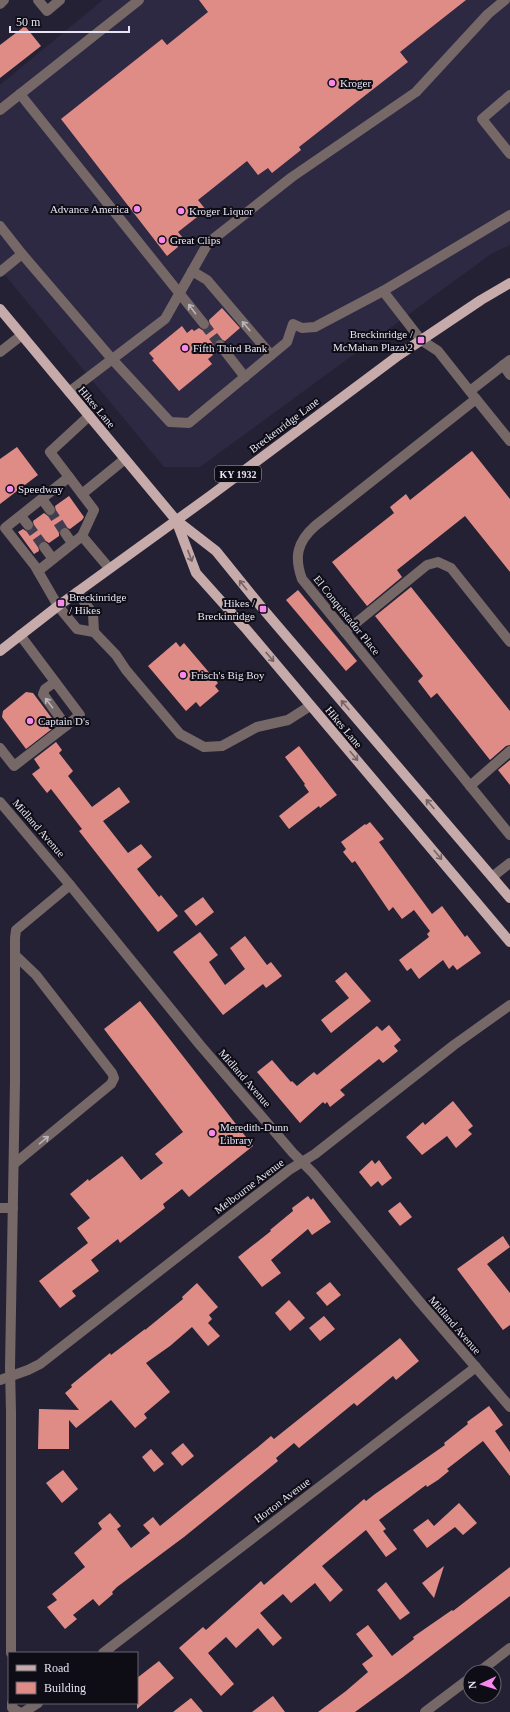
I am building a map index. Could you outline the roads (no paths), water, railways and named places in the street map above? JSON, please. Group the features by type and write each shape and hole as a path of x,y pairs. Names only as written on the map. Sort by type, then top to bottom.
{"main road":[{"name":"Breckenridge Lane","path":"0,651 109,568 210,496 333,403 421,340 481,300 510,283"},
{"name":"Hikes Lane","path":"0,309 176,520 216,551 262,609 510,898"},
{"name":"Hikes Lane","path":"176,520 196,573 247,630 510,942"}],"street":[{"path":"0,4 4,0"},
{"path":"38,0 47,11 60,0"},
{"path":"0,110 139,0"},
{"path":"69,392 165,319 208,243 292,177 416,92 488,14 505,0"},
{"path":"20,94 204,324"},
{"path":"510,95 482,119 510,152"},
{"path":"0,226 22,254 112,359 170,422 189,423 287,342 293,324 302,328 315,327 383,291 510,215"},
{"path":"0,272 22,254"},
{"path":"192,271 207,280 271,355"},
{"path":"383,291 421,340 438,351 510,441"},
{"path":"0,352 22,336"},
{"path":"220,344 245,377"},
{"path":"470,391 506,362 510,375"},
{"name":"El Conquistador Place","path":"476,399 307,533 301,544 298,556 298,567 302,579 510,835"},
{"path":"38,572 82,536 94,510 50,452 89,416"},
{"path":"82,494 125,459"},
{"path":"69,477 5,528 38,572 58,606 77,629 94,632 116,655 126,670 180,734 204,747 222,746 257,727 288,720 310,706"},
{"path":"42,499 50,510"},
{"path":"21,516 28,525"},
{"path":"65,532 72,544"},
{"path":"82,536 109,568"},
{"path":"44,547 53,559"},
{"path":"345,632 426,565 438,562 451,568 510,642"},
{"path":"77,592 93,614 94,632"},
{"path":"0,748 14,766 80,715 20,635"},
{"path":"55,682 45,689 43,694 66,726"},
{"path":"470,786 510,751"},
{"name":"Midland Avenue","path":"0,802 70,885 200,1045 313,1173 510,1407"},
{"path":"492,877 510,863"},
{"path":"11,1652 12,1412 5,1379 13,1208 16,930 70,885"},
{"path":"14,1164 111,1084 114,1078 112,1073 36,975 15,955"},
{"name":"Melbourne Avenue","path":"5,1379 40,1364 289,1170 315,1154 454,1045 510,1005"},
{"path":"0,1208 13,1208"},
{"name":"Horton Avenue","path":"104,1652 476,1367"},
{"path":"489,1664 510,1648"},
{"path":"425,1712 462,1684"},
{"path":"18,1710 35,1704"}],"tunnel":[{"path":"204,324 220,345"},
{"path":"50,510 65,533"},
{"path":"28,525 44,547"}],"place":[{"name":"Kroger","path":"332,83"},
{"name":"Advance America","path":"137,209"},
{"name":"Kroger Liquor","path":"181,211"},
{"name":"Great Clips","path":"162,240"},
{"name":"Breckinridge / McMahan Plaza 2","path":"421,340"},
{"name":"Fifth Third Bank","path":"185,348"},
{"name":"Speedway","path":"10,489"},
{"name":"Breckinridge / Hikes","path":"61,603"},
{"name":"Hikes / Breckinridge","path":"263,609"},
{"name":"Frisch's Big Boy","path":"183,675"},
{"name":"Captain D's","path":"30,721"},
{"name":"Meredith-Dunn Library","path":"212,1133"}]}
